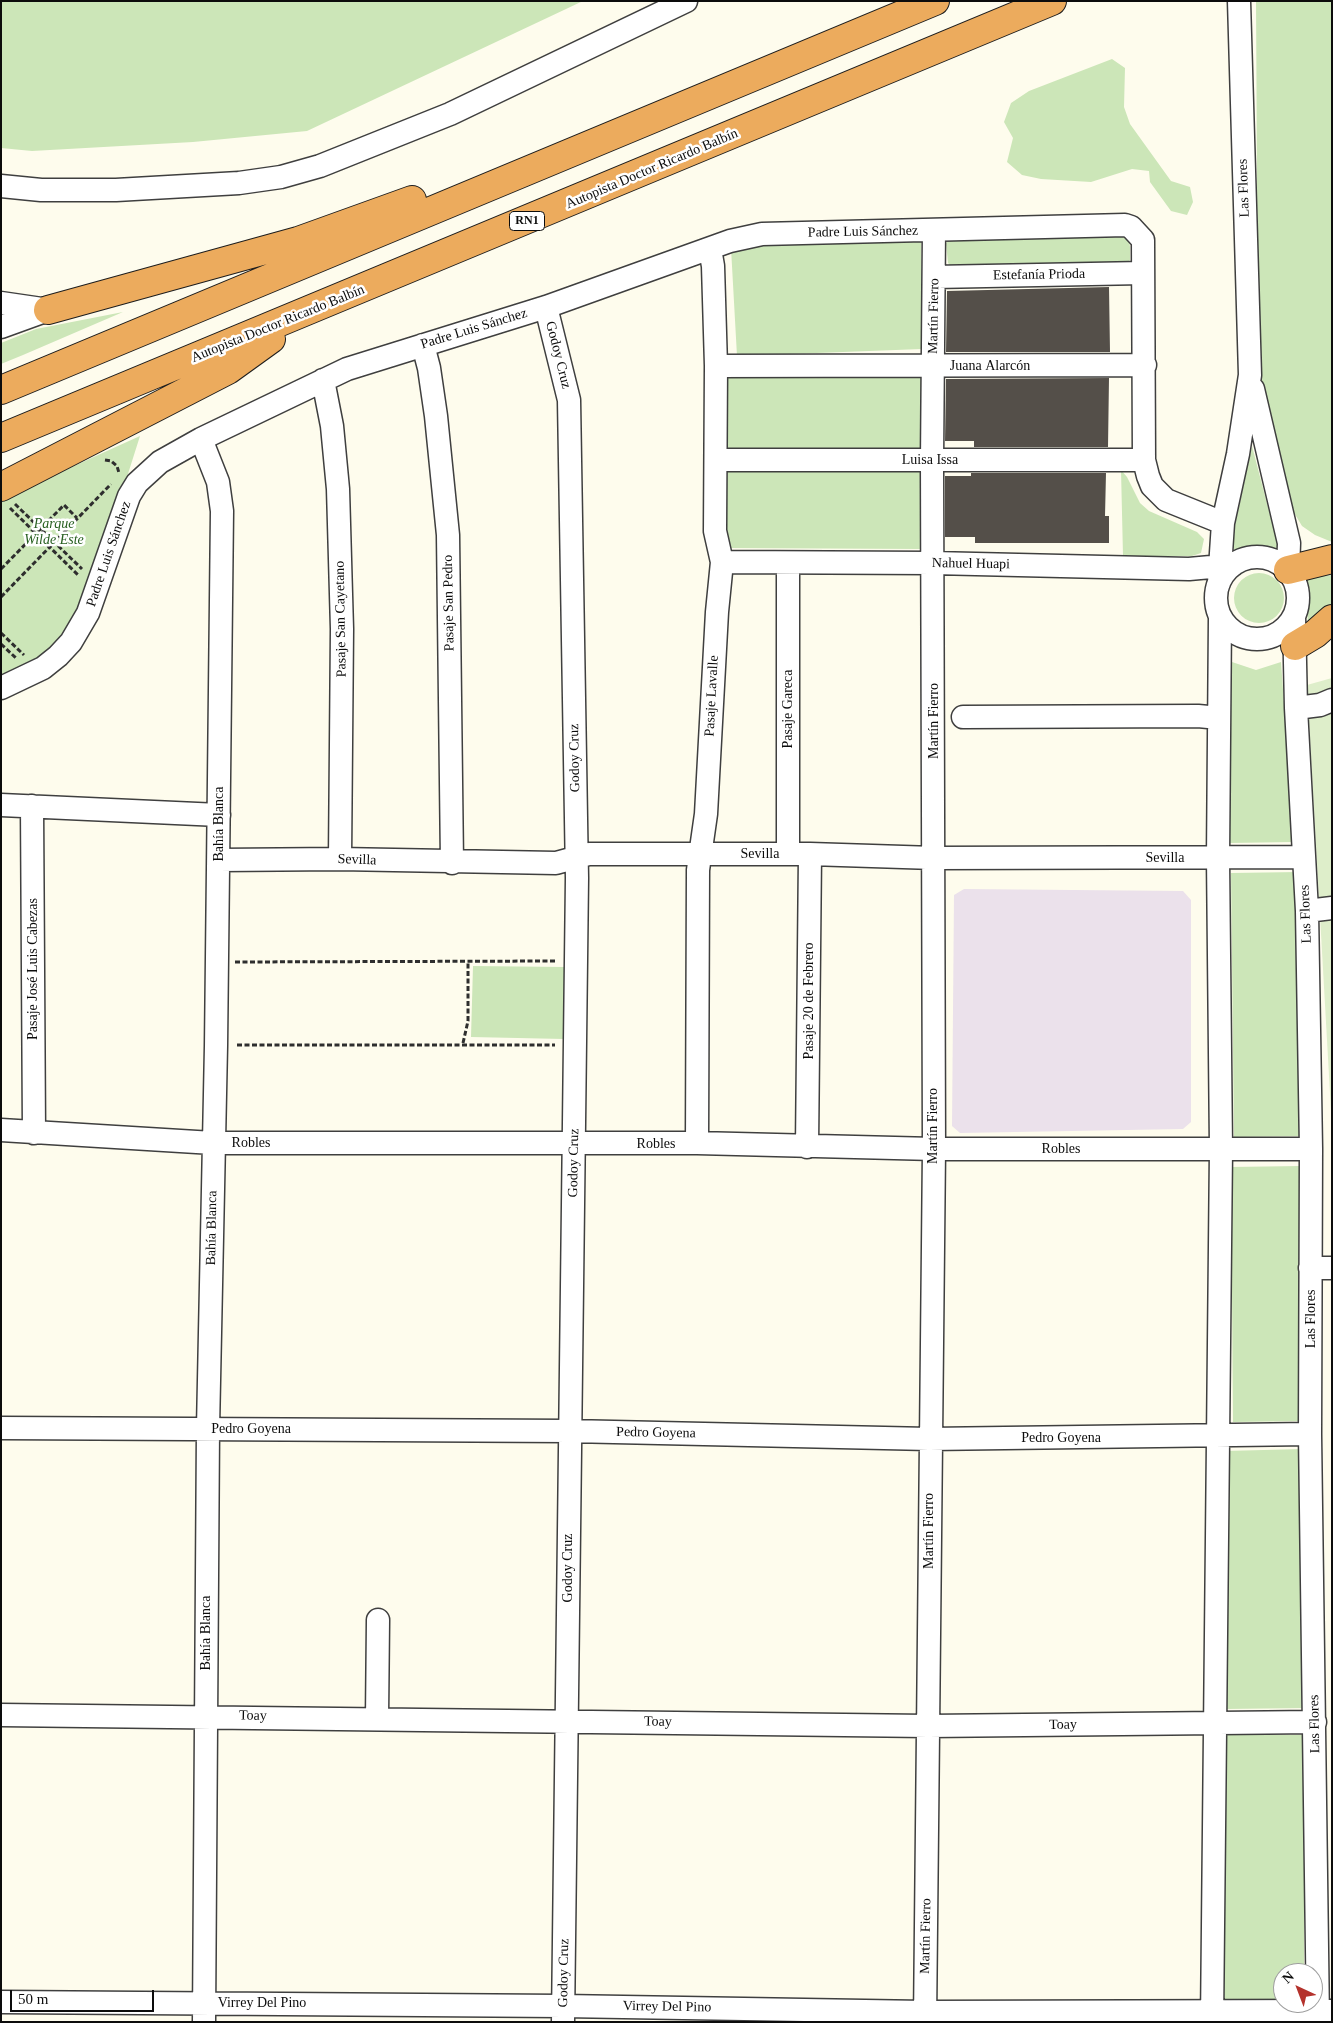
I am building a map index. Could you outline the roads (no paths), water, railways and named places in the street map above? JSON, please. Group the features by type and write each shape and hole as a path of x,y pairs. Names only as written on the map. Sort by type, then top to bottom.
{"highway":[{"path":"1,390 935,1"},
{"name":"Autopista Doctor Ricardo Balbín","path":"1,438 308,312 1052,1"},
{"path":"48,310 298,241 452,186 527,171"},
{"path":"8,496 228,370 308,312"},
{"path":"1288,570 1332,559"},
{"path":"1295,646 1315,634 1332,620"}],"street":[{"path":"1,186 41,190 116,190 239,183 291,174 320,166 450,114 686,1"},
{"name":"Las Flores","path":"1224,571 1223,523 1238,454 1250,376 1239,1"},
{"name":"Padre Luis Sánchez","path":"1,688 43,668 71,642 88,613 122,510 136,483 160,462 201,439 323,380 370,360 423,346 546,307 745,237 762,234 1125,224 1138,232 1143,240 1143,273"},
{"name":"Martín Fierro","path":"925,2017 929,1439 934,1149 932,460 934,230"},
{"name":"Pasaje Lavalle","path":"697,1143 698,870 706,814 717,612 722,562 715,531 716,366 714,266 710,249"},
{"path":"1143,273 1145,365 1144,460 1148,476 1158,493 1180,506 1223,523"},
{"name":"Estefanía Prioda","path":"934,277 1143,273"},
{"path":"1,303 48,310"},
{"name":"Godoy Cruz","path":"546,307 569,400 573,524 576,856 575,1144 569,1431 563,2014"},
{"path":"1,327 48,310"},
{"name":"Pasaje San Pedro","path":"423,346 429,368 436,416 448,535 452,863"},
{"name":"Juana Alarcón","path":"716,366 1145,365"},
{"name":"Las Flores","path":"1250,376 1289,544 1288,570"},
{"name":"Pasaje San Cayetano","path":"323,380 333,434 338,489 342,629 340,859"},
{"name":"Bahía Blanca","path":"201,439 214,468 222,494 219,860 208,1428 204,2012"},
{"name":"Luisa Issa","path":"716,460 1144,460"},
{"path":"1212,2017 1221,1149 1218,858 1220,617 1216,606 1224,571 1244,559 1268,558 1288,570 1298,591 1298,603 1294,616 1281,632 1258,640 1236,634 1220,617"},
{"name":"Nahuel Huapi","path":"722,562 933,563 1224,571"},
{"name":"Pasaje Gareca","path":"788,563 799,854"},
{"name":"Las Flores","path":"1294,616 1296,708 1307,911 1311,1149 1321,1268 1310,1434 1322,2015"},
{"path":"1296,708 1320,705 1332,700"},
{"path":"963,717 1198,716 1219,718"},
{"path":"1,805 219,814"},
{"name":"Pasaje José Luis Cabezas","path":"32,806 34,1133"},
{"name":"Sevilla","path":"219,860 340,859 452,863 556,863 589,854 799,854 934,858 1304,857"},
{"name":"Pasaje 20 de Febrero","path":"799,854 808,1147"},
{"path":"1307,911 1332,908"},
{"name":"Robles","path":"1,1130 213,1143 697,1143 934,1149 1311,1149"},
{"name":"Pedro Goyena","path":"1,1428 569,1431 929,1439 1310,1434"},
{"path":"1313,1579 1332,1566"},
{"path":"377,1718 378,1620"},
{"name":"Toay","path":"1,1715 928,1726 1315,1722"},
{"name":"Virrey Del Pino","path":"1,2002 204,2012 925,2017 1322,2015"}],"park label":[{"name":"Parque Wilde Este","path":"54,532"}]}
